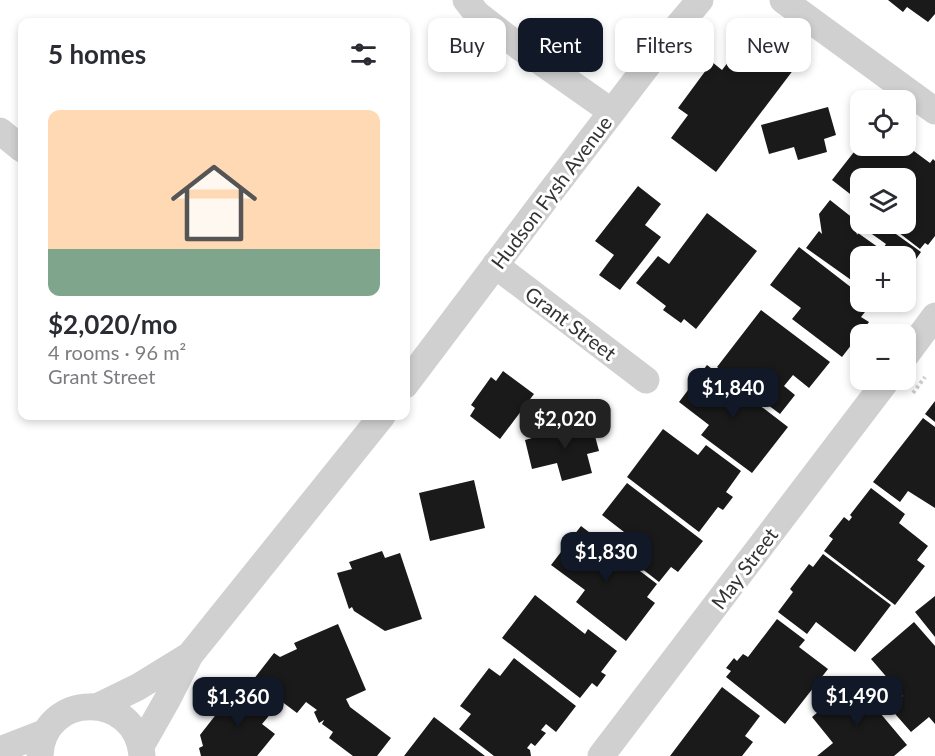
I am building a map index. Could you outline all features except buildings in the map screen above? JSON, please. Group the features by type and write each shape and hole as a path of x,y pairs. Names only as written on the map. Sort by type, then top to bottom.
{"street":[{"path":"466,0 477,14 521,48 612,112"},
{"name":"Hudson Fysh Avenue","path":"410,379 673,32 700,0"},
{"path":"783,0 935,111"},
{"path":"0,131 18,145"},
{"name":"Grant Street","path":"495,265 646,380"},
{"path":"916,342 935,316"},
{"name":"May Street","path":"602,756 879,390"},
{"path":"141,751 190,655 376,420"},
{"path":"0,750 43,744 63,715 73,710 97,706 138,687 190,655"},
{"path":"97,706 117,713 125,719 132,727 141,751"}]}
